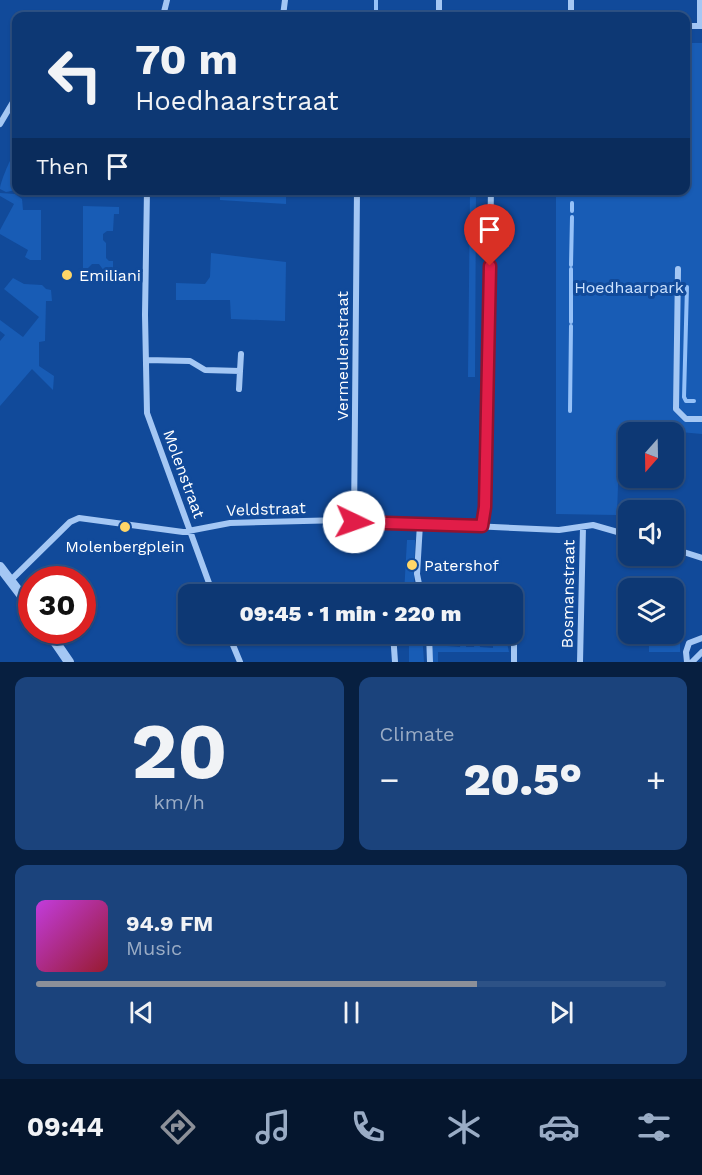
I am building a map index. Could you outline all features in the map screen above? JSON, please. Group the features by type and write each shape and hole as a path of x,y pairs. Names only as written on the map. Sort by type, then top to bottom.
{"street":[{"path":"700,0 701,26"},
{"path":"0,124 12,104"},
{"name":"Molenstraat","path":"147,195 145,315 147,412 210,584"},
{"name":"Vermeulenstraat","path":"354,522 357,195"},
{"path":"482,526 485,507 491,195"},
{"path":"678,268 676,409 686,419 702,420"},
{"path":"239,389 241,354"},
{"path":"147,360 190,361 205,370 240,371"},
{"path":"11,580 70,522 79,518 192,532"},
{"name":"Veldstraat","path":"192,532 230,523 343,520 559,530 597,525 618,532"},
{"path":"419,584 417,574 420,524"},
{"name":"Bosmanstraat","path":"580,662 583,527"},
{"path":"684,552 702,558"},
{"path":"0,567 18,590"},
{"path":"687,662 686,652 689,644 702,638"},
{"path":"57,644 69,662"},
{"path":"233,644 240,662"},
{"path":"394,644 395,662"},
{"path":"429,644 430,662"},
{"path":"514,644 514,662"},
{"path":"692,662 702,652"}],"green space":[{"name":"Hoedhaarpark","path":"690,43 702,43 702,434 684,432 684,422 618,422 617,515 556,514 556,195 690,195"},
{"path":"12,158 12,191 6,192 0,189 0,186"},
{"path":"0,193 16,195 22,199 23,210 41,210 41,260 30,260 25,257 28,250 0,234 14,204 0,196"},
{"path":"220,195 286,195 286,204 220,200"},
{"path":"470,195 476,195 475,377 468,377"},
{"path":"83,206 119,207 119,214 114,214 113,231 103,234 103,240 106,243 106,258 113,261 113,275 107,275 99,264 92,264 83,275"},
{"path":"211,253 286,262 285,321 231,319 230,300 176,300 176,283 205,284 210,277"},
{"path":"13,278 24,284 42,285 51,290 52,301 46,301 45,341 39,342 39,366 54,376 53,390 32,369 0,406 0,341 5,335 0,331 0,320 23,337 39,317 4,289"},
{"path":"407,540 415,540 414,584 405,584"},
{"path":"409,644 423,644 424,662 409,662"},
{"path":"433,644 460,647 461,644 466,644 466,647 474,647 475,644 479,644 480,647 493,648 493,644 507,644 509,652 438,652 438,662 433,662"},
{"path":"649,644 680,644 680,652 649,652"}],"waterway":[{"path":"376,0 376,10"},
{"path":"572,203 572,211"},
{"path":"571,265 572,217"},
{"path":"571,269 571,322"},
{"path":"687,287 684,397 686,401 694,401"},
{"path":"570,411 571,326"}],"place":[{"name":"Emiliani","path":"67,275"},
{"name":"Molenbergplein","path":"125,527"},
{"name":"Patershof","path":"412,565"}],"route":[{"path":"354,522 482,526 485,507 490,266"}]}
